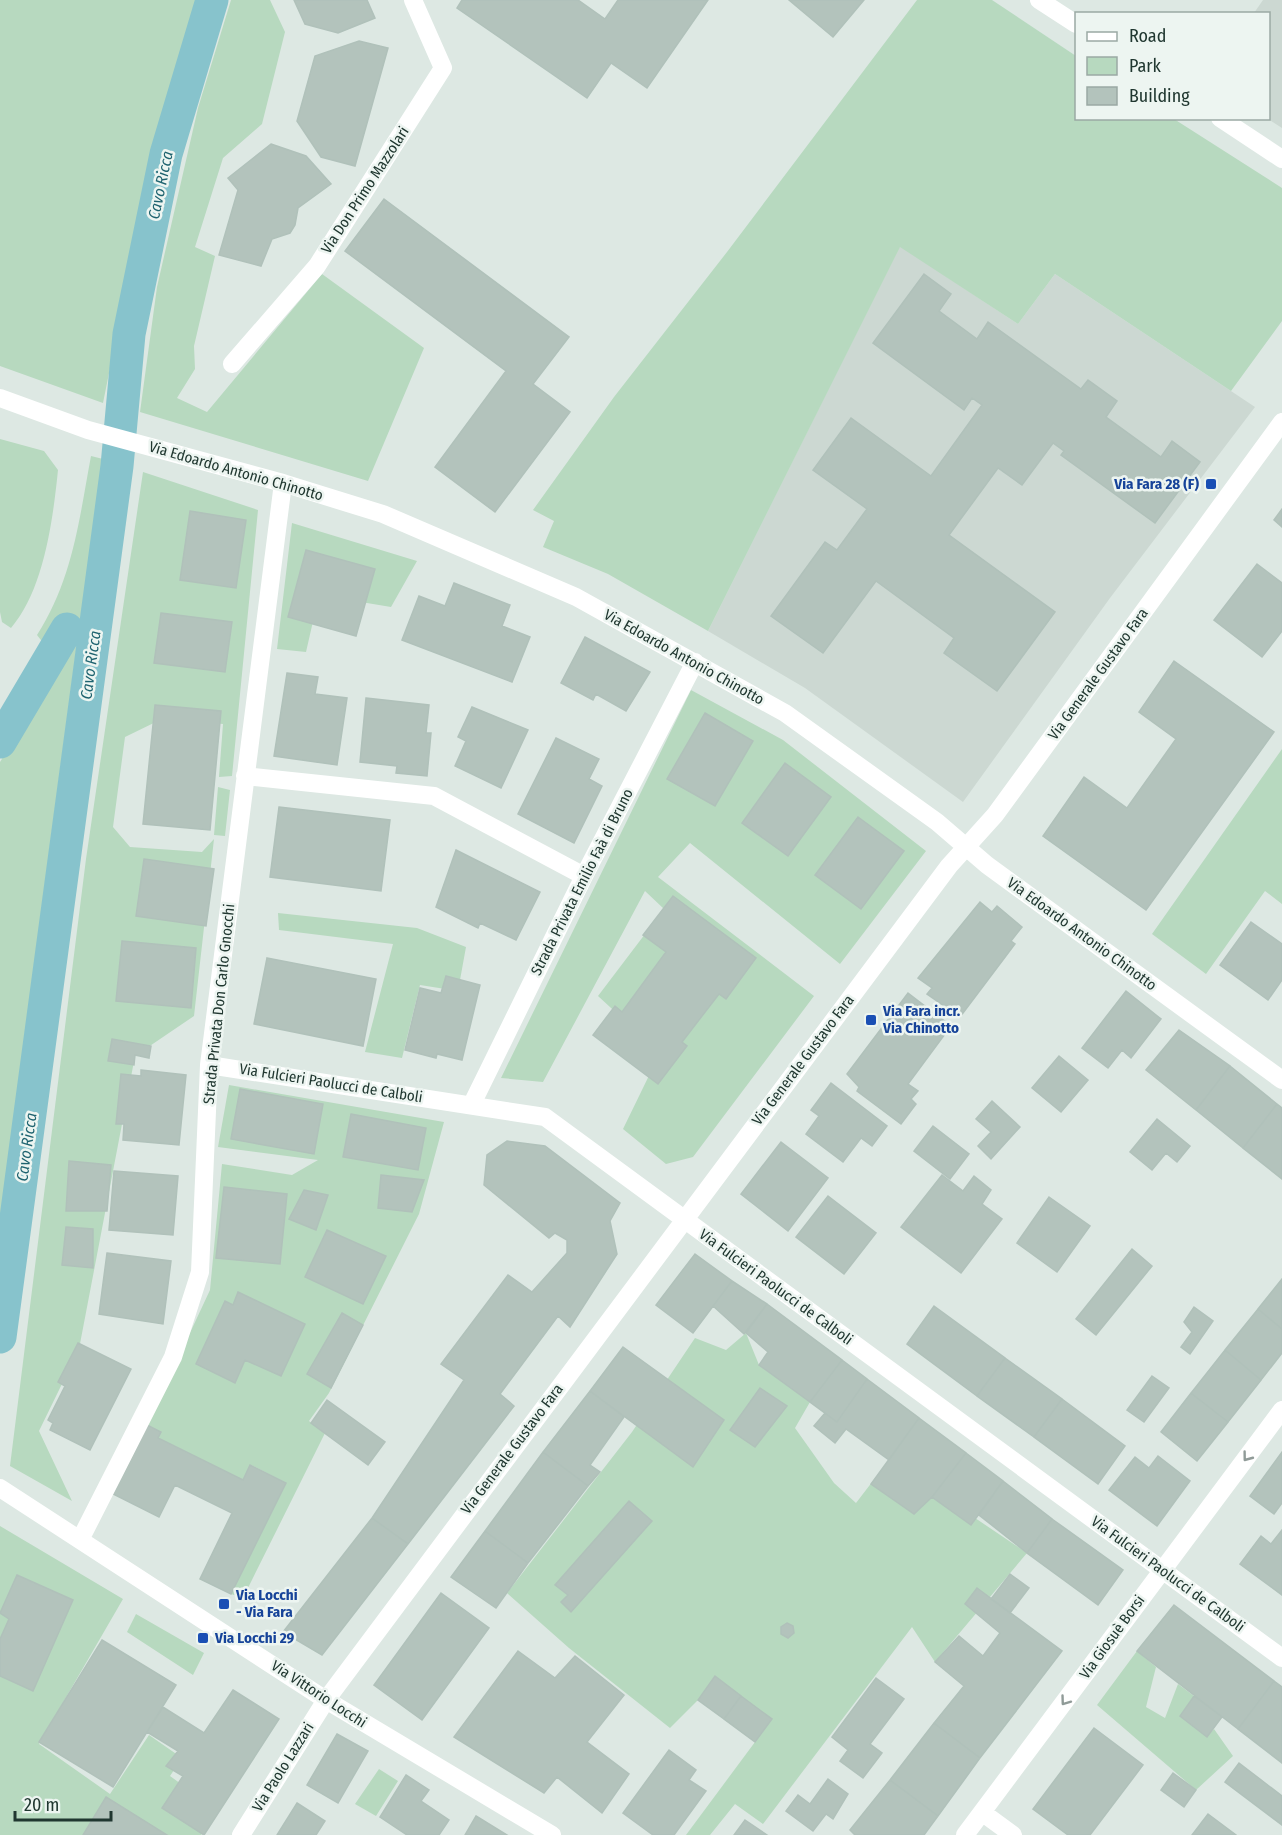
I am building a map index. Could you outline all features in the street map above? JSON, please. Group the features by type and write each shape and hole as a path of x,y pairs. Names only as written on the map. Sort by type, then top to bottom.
{"street":[{"name":"Via Don Primo Mazzolari","path":"232,364 317,266 443,68 412,0"},
{"path":"1040,0 1075,23"},
{"path":"1223,120 1282,159"},
{"name":"Via Edoardo Antonio Chinotto","path":"0,398 88,430 283,483 383,514 486,556 576,597 785,713 937,822 987,865 1282,1080"},
{"name":"Via Generale Gustavo Fara","path":"326,1700 949,866 995,814 1282,422"},
{"name":"Strada Privata Don Carlo Gnocchi","path":"81,1538 173,1357 200,1272 209,1065 283,483"},
{"name":"Strada Privata Emilio Faà di Bruno","path":"472,1104 584,876 696,662"},
{"path":"245,776 434,796 584,876"},
{"name":"Via Fulcieri Paolucci de Calboli","path":"209,1065 545,1117 1282,1658"},
{"name":"Via Giosuè Borsi","path":"964,1835 1282,1410"},
{"name":"Via Vittorio Locchi","path":"7,1491 326,1700 552,1835"},
{"name":"Via Paolo Lazzari","path":"241,1835 326,1700"},
{"path":"982,1813 1013,1835"}],"shaded area":[{"path":"1263,0 1282,0 1282,128 1270,120 1270,12 1255,12"},
{"path":"900,246 1018,324 1055,274 1255,407 1110,598 963,802 805,688 708,631"}],"green space":[{"path":"0,0 198,0 144,199 103,403 0,366"},
{"path":"231,0 270,0 285,32 262,124 223,158 195,247 215,256 194,346 195,369 177,398 207,412 322,274 424,348 368,481 140,412 157,287 198,108"},
{"path":"917,0 992,0 1075,55 1075,120 1176,120 1282,188 1282,321 1231,391 1055,274 1018,324 900,247 708,631 608,574 543,547 554,521 533,510 614,397 727,252"},
{"path":"0,439 44,451 58,470 50,532 39,574 32,594 11,628 2,622 0,612"},
{"path":"91,456 107,460 79,629 0,1220 0,762 31,713 58,662 37,635 49,614 67,571"},
{"path":"143,472 258,510 232,776 219,777 223,724 164,718 125,737 113,827 130,847 202,852 214,839 194,1016 135,1056 79,1349 39,1431 72,1501 10,1466 86,859"},
{"path":"292,523 417,561 391,607 319,595 306,652 277,649"},
{"path":"691,690 783,740 926,851 840,964 690,843 658,877 814,996 693,1157 666,1164 623,1129 660,1053 598,996 664,909 645,891 543,1082 501,1078"},
{"path":"1282,749 1282,904 1265,891 1206,974 1152,934"},
{"path":"218,787 230,790 225,836 214,835"},
{"path":"278,913 417,928 466,947 458,991 420,985 402,1058 365,1052 393,944 279,930"},
{"path":"229,1085 444,1122 419,1214 329,1393 309,1421 325,1433 243,1598 231,1594 286,1483 251,1465 243,1480 158,1438 161,1432 147,1425 210,1290 222,1164 292,1175 318,1160 218,1147"},
{"path":"746,1333 759,1365 810,1402 795,1428 834,1483 856,1503 889,1460 1027,1553 935,1662 912,1627 763,1824 735,1804 710,1835 686,1835 755,1742 698,1700 670,1728 569,1648 507,1593 632,1432 695,1338 726,1350"},
{"path":"0,1526 123,1599 39,1744 110,1794 149,1735 182,1758 170,1776 188,1789 204,1831 201,1835 0,1835"},
{"path":"136,1614 204,1653 193,1675 127,1632"},
{"path":"1137,1651 1156,1667 1146,1707 1165,1718 1178,1684 1194,1696 1180,1716 1207,1736 1214,1729 1233,1756 1196,1790 1097,1705"},
{"path":"379,1769 398,1781 376,1816 355,1804"}],"building":[{"path":"294,0 367,0 375,18 338,33 305,24"},
{"path":"462,0 578,0 605,19 618,0 708,0 647,88 611,63 587,98 457,8"},
{"path":"789,0 864,0 833,37"},
{"path":"359,41 388,48 355,166 321,157 297,121 315,56"},
{"path":"271,144 306,156 331,184 298,208 295,225 290,233 272,239 261,266 219,255 238,190 228,178"},
{"path":"384,199 569,337 533,384 570,412 495,512 435,467 506,371 345,251"},
{"path":"924,274 951,294 939,311 977,339 988,322 1081,389 1088,380 1117,401 1106,417 1161,457 1172,441 1200,462 1155,523 1061,455 1064,451 1053,443 1022,485 998,468 949,535 1055,612 997,691 944,653 954,638 876,581 823,653 771,616 825,542 837,550 867,509 813,470 851,418 931,476 982,405 972,398 964,410 873,343"},
{"path":"1282,509 1282,527 1274,520"},
{"path":"190,511 246,520 236,588 180,580"},
{"path":"306,550 375,569 356,636 288,617"},
{"path":"1257,564 1282,583 1282,631 1262,657 1214,620"},
{"path":"454,583 510,605 502,626 530,637 512,682 402,640 419,596 445,606"},
{"path":"161,613 232,622 225,672 154,663"},
{"path":"585,637 650,672 626,711 596,694 593,700 561,683"},
{"path":"1174,661 1274,732 1146,910 1043,836 1084,777 1127,808 1176,739 1139,712"},
{"path":"287,673 318,677 315,694 347,698 337,765 274,756"},
{"path":"366,698 429,705 426,733 431,733 427,776 396,773 397,766 360,762"},
{"path":"155,705 221,711 210,830 143,824"},
{"path":"472,707 528,730 501,788 455,766 466,741 458,737"},
{"path":"705,713 753,741 715,806 667,779"},
{"path":"556,738 599,759 589,779 602,786 574,843 518,814"},
{"path":"785,763 831,797 788,856 742,823"},
{"path":"279,807 390,820 381,891 270,877"},
{"path":"858,817 904,851 861,909 815,875"},
{"path":"456,850 540,892 516,940 480,923 478,928 436,907"},
{"path":"144,859 214,869 206,926 136,916"},
{"path":"673,896 756,958 726,999 719,994 682,1042 687,1046 658,1084 593,1035 615,1006 622,1012 666,952 643,935"},
{"path":"980,902 992,912 997,906 1022,927 1011,941 1015,944 960,1017 927,994 932,988 918,978"},
{"path":"1251,922 1282,944 1282,980 1268,1000 1220,965"},
{"path":"122,941 196,948 191,1008 116,1001"},
{"path":"267,958 376,979 363,1046 254,1024"},
{"path":"446,976 480,985 462,1060 437,1054 436,1058 405,1050 420,988 441,993"},
{"path":"1126,991 1161,1019 1131,1058 1122,1050 1108,1068 1082,1048"},
{"path":"908,993 951,1026 908,1084 918,1091 911,1099 916,1104 901,1124 857,1091 859,1087 847,1074"},
{"path":"1179,1030 1230,1066 1196,1110 1146,1070"},
{"path":"112,1039 151,1046 149,1058 135,1055 134,1065 108,1061"},
{"path":"1059,1056 1088,1080 1061,1112 1032,1088"},
{"path":"1230,1066 1277,1104 1243,1148 1196,1110"},
{"path":"141,1070 186,1075 179,1145 123,1140 124,1124 116,1124 121,1074 141,1076"},
{"path":"831,1083 887,1126 872,1146 861,1138 843,1162 806,1134 819,1116 811,1110"},
{"path":"240,1089 323,1104 314,1154 231,1139"},
{"path":"992,1101 1020,1127 991,1159 978,1146 991,1132 976,1119"},
{"path":"1277,1104 1282,1108 1282,1179 1243,1148"},
{"path":"351,1114 426,1128 418,1170 343,1157"},
{"path":"1157,1119 1190,1146 1177,1162 1166,1153 1152,1170 1130,1152"},
{"path":"933,1126 969,1154 950,1179 914,1151"},
{"path":"507,1141 545,1146 620,1203 610,1221 617,1254 570,1327 558,1316 500,1394 514,1406 408,1544 372,1518 464,1380 441,1364 508,1275 532,1292 567,1253 567,1240 555,1233 549,1238 484,1185 487,1155"},
{"path":"781,1142 828,1178 788,1231 741,1194"},
{"path":"69,1161 111,1165 107,1211 66,1211"},
{"path":"114,1171 178,1176 173,1235 109,1230"},
{"path":"381,1175 424,1180 412,1212 378,1208"},
{"path":"942,1175 963,1191 974,1176 991,1190 982,1204 1002,1219 961,1273 901,1227"},
{"path":"224,1187 287,1194 280,1264 216,1258"},
{"path":"304,1190 328,1195 316,1230 289,1219"},
{"path":"828,1196 876,1233 844,1274 796,1237"},
{"path":"1049,1197 1090,1226 1057,1272 1017,1243"},
{"path":"66,1227 93,1229 93,1268 62,1265"},
{"path":"327,1230 386,1256 363,1304 305,1277"},
{"path":"1132,1249 1152,1266 1096,1335 1076,1319"},
{"path":"107,1253 171,1261 163,1324 99,1314"},
{"path":"695,1254 732,1281 693,1333 656,1305"},
{"path":"1282,1279 1282,1329 1258,1309"},
{"path":"732,1281 767,1304 744,1334 713,1306"},
{"path":"238,1292 305,1324 281,1376 245,1360 235,1383 196,1364 225,1301 233,1305"},
{"path":"767,1304 842,1360 810,1402 759,1365 768,1352 746,1333"},
{"path":"934,1306 1005,1358 977,1396 907,1344"},
{"path":"1194,1307 1213,1321 1190,1354 1181,1347 1192,1332 1184,1322"},
{"path":"1258,1309 1282,1329 1282,1353 1261,1380 1225,1350"},
{"path":"342,1313 363,1325 331,1388 307,1374"},
{"path":"78,1343 131,1369 90,1450 50,1430 53,1423 48,1420 65,1386 58,1382"},
{"path":"623,1347 724,1420 693,1467 590,1391"},
{"path":"1225,1350 1261,1380 1228,1422 1191,1393"},
{"path":"1005,1358 1062,1399 1034,1437 977,1396"},
{"path":"842,1360 867,1379 837,1422 810,1402"},
{"path":"1152,1376 1169,1388 1144,1422 1127,1410"},
{"path":"867,1379 919,1418 889,1460 846,1429 835,1443 814,1426 825,1413 837,1422"},
{"path":"760,1388 787,1406 755,1447 730,1430"},
{"path":"590,1391 624,1417 590,1465 600,1472 588,1486 543,1452"},
{"path":"1191,1393 1228,1422 1197,1461 1161,1432"},
{"path":"1062,1399 1125,1446 1098,1484 1034,1437"},
{"path":"327,1400 385,1442 368,1465 311,1423"},
{"path":"919,1418 966,1453 932,1497 914,1514 871,1484"},
{"path":"147,1425 161,1432 158,1438 243,1480 250,1465 286,1483 231,1594 200,1579 232,1513 175,1485 159,1517 113,1494"},
{"path":"543,1452 588,1486 528,1563 485,1531"},
{"path":"1282,1452 1282,1503 1274,1514 1250,1496"},
{"path":"966,1453 1003,1481 971,1525 932,1497"},
{"path":"1158,1456 1190,1481 1157,1526 1109,1490 1135,1457 1149,1468"},
{"path":"1003,1481 1052,1519 1027,1553 979,1515"},
{"path":"629,1501 652,1521 571,1612 561,1602 568,1595 555,1585"},
{"path":"372,1518 408,1544 322,1655 283,1632"},
{"path":"1052,1519 1123,1570 1098,1605 1027,1553"},
{"path":"1282,1530 1282,1595 1240,1564 1261,1536 1271,1544"},
{"path":"485,1531 528,1563 496,1608 451,1577"},
{"path":"1010,1574 1029,1588 1010,1613 991,1599"},
{"path":"17,1575 73,1600 33,1691 0,1676 0,1639 9,1619 0,1613"},
{"path":"977,1588 1062,1651 980,1758 934,1723 964,1686 935,1662 959,1636 983,1656 1000,1633 965,1604"},
{"path":"441,1593 489,1628 422,1720 374,1685"},
{"path":"1174,1605 1274,1681 1238,1729 1137,1651"},
{"path":"787,1623 793,1626 794,1633 788,1638 781,1634 781,1627"},
{"path":"102,1640 176,1685 113,1787 39,1742"},
{"path":"518,1651 555,1678 575,1656 624,1695 587,1742 629,1774 602,1813 557,1777 544,1793 454,1737"},
{"path":"715,1676 741,1696 724,1719 698,1700"},
{"path":"876,1678 904,1699 870,1744 882,1753 863,1778 840,1761 848,1750 832,1737"},
{"path":"1274,1681 1282,1687 1282,1763 1238,1729"},
{"path":"233,1690 279,1719 204,1835 162,1808 183,1776 166,1766 178,1751 147,1732 163,1707 204,1733"},
{"path":"741,1696 772,1719 755,1742 724,1719"},
{"path":"1194,1696 1222,1717 1207,1737 1180,1716"},
{"path":"934,1723 980,1758 938,1816 890,1780"},
{"path":"1094,1728 1143,1765 1090,1835 1068,1835 1033,1809"},
{"path":"337,1734 368,1751 338,1803 307,1785"},
{"path":"669,1750 696,1770 689,1780 706,1791 674,1835 653,1835 623,1813"},
{"path":"1239,1763 1282,1796 1282,1825 1225,1782"},
{"path":"1173,1773 1196,1790 1184,1807 1161,1790"},
{"path":"406,1775 429,1790 421,1801 449,1820 439,1835 407,1835 380,1817"},
{"path":"828,1779 848,1794 833,1819 826,1814 813,1831 786,1811 798,1795 810,1804"},
{"path":"890,1780 938,1816 924,1835 855,1835 850,1830"},
{"path":"106,1797 167,1835 83,1835"},
{"path":"297,1803 325,1821 316,1835 277,1835"},
{"path":"1208,1814 1236,1835 1192,1835"},
{"path":"476,1816 507,1835 465,1835"},
{"path":"745,1820 767,1835 734,1835"}],"waterway":[{"name":"Cavo Ricca","path":"0,1337 117,466 129,334 166,154 212,0"},
{"path":"0,742 67,629"}],"place":[{"name":"Via Fara 28 (F)","path":"1211,484"},
{"name":"Via Fara incr. Via Chinotto","path":"871,1020"},
{"name":"Via Locchi - Via Fara","path":"224,1604"},
{"name":"Via Locchi 29","path":"203,1638"}]}
